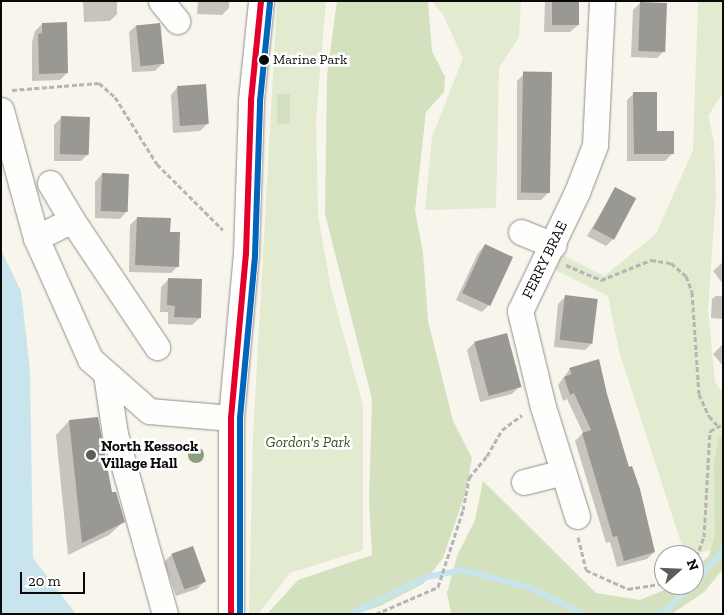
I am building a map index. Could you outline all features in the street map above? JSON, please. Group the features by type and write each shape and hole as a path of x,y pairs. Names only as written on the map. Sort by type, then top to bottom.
{"street":[{"path":"161,1 177,21"},
{"path":"231,614 231,418 246,254 251,100 260,1"},
{"name":"FERRY BRAE","path":"577,516 543,407 520,311 551,249 595,145 602,1"},
{"path":"1,110 36,238 90,359 149,411 231,418"},
{"path":"50,183 72,220 157,347"},
{"path":"36,238 72,220"},
{"path":"521,232 551,249"},
{"path":"106,374 115,434 165,614"},
{"path":"524,482 563,472"}],"path":[{"path":"1,91 100,83 115,98 157,164 246,254"},
{"path":"551,249 582,274 601,280 651,260 671,264 686,276 692,292 699,394 717,425"},
{"path":"376,614 438,587 463,510 468,478 487,456 502,430 520,416 543,407"},
{"path":"701,545 704,537 710,431 717,425 723,424"},
{"path":"577,516 574,519 586,570 628,589 654,585"}],"green space":[{"name":"Gordon's Park","path":"277,1 326,1 316,119 318,215 331,289 363,405 363,550 290,573 258,614 249,614 253,436"},
{"path":"337,1 428,1 432,51 445,77 444,92 426,112 415,211 423,252 428,321 453,421 472,458 466,491 443,558 423,584 380,606 356,614 267,614 298,580 372,555 369,501 372,399 325,214 327,75"},
{"path":"432,1 521,1 519,37 499,68 496,208 425,210 432,137 463,58 443,15"},
{"path":"698,1 723,1 723,93 708,116 714,141 716,195 708,309 715,382 723,393 723,548 704,552 704,545 682,545 619,351 608,296 553,269 563,255 604,276 656,234 693,150"},
{"path":"277,94 290,94 290,124 277,124"},
{"path":"719,437 723,438 723,569 704,592 704,560 709,556 715,534 714,463"},
{"path":"483,481 596,593 640,600 654,594 700,595 672,614 451,614 447,593 457,556 475,520"}],"water":[{"path":"1,250 21,291 30,370 33,558 76,614 1,614"}],"building":[{"path":"552,1 579,1 579,25 552,25"},
{"path":"640,2 667,3 665,52 638,51"},
{"path":"67,22 68,73 39,74 38,34 42,33 42,23"},
{"path":"160,23 164,64 140,66 136,26"},
{"path":"523,71 552,72 550,193 521,192"},
{"path":"206,84 209,124 180,126 177,86"},
{"path":"633,92 657,92 657,131 674,131 674,154 634,154"},
{"path":"61,116 90,117 89,155 60,154"},
{"path":"102,173 129,174 128,212 101,211"},
{"path":"615,187 636,198 614,240 593,228"},
{"path":"137,217 171,218 170,232 180,232 179,267 135,265"},
{"path":"485,244 513,257 490,306 462,293"},
{"path":"168,278 202,279 201,318 174,317 175,306 167,305"},
{"path":"565,295 598,299 592,344 560,340"},
{"path":"507,333 521,387 489,396 474,342"},
{"path":"599,359 607,394 629,467 632,466 640,489 654,552 624,561 617,536 613,537 582,433 591,430 574,393 570,395 564,377 572,374 569,368"},
{"name":"North Kessock Village Hall","path":"98,417 112,492 116,492 125,522 82,543 69,420"},
{"path":"193,546 206,582 184,590 171,554"}],"waterway":[{"path":"704,571 723,551"},
{"path":"351,614 427,577 462,570 531,588 583,614"},
{"path":"658,614 666,611 682,595"}],"transit line":[{"path":"231,614 231,418 246,254 251,100 261,1"},
{"path":"240,614 240,418 255,255 260,101 270,2"}],"place":[{"name":"Marine Park","path":"264,60"},
{"name":"North Kessock Village Hall","path":"91,455"}]}
